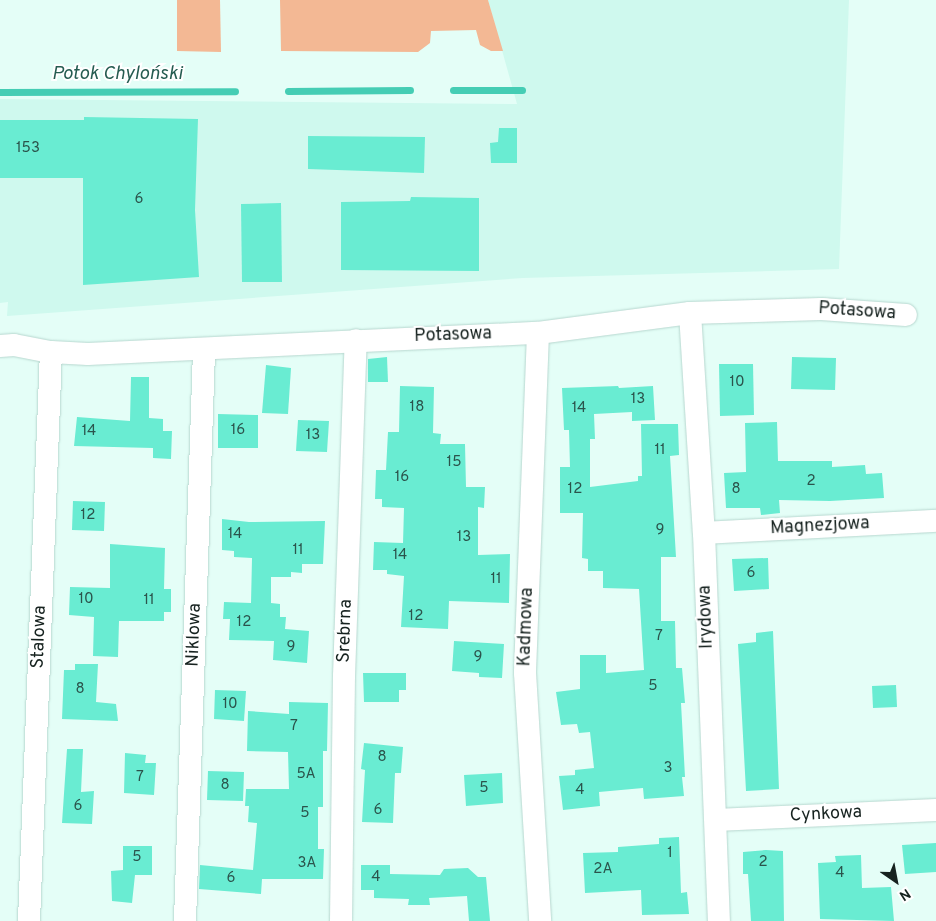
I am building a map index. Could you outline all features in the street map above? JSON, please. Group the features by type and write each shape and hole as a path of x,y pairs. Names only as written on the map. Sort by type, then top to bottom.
{"street":[{"name":"Potasowa","path":"0,346 14,345 51,352 88,354 538,333 690,313 821,308 906,315"},
{"name":"Irydowa","path":"690,313 704,533 719,921"},
{"name":"Kadmowa","path":"538,333 526,673 540,921"},
{"name":"Srebrna","path":"341,921 344,676 356,340"},
{"name":"Niklowa","path":"185,921 204,350"},
{"name":"Stalowa","path":"29,921 51,352"},
{"name":"Magnezjowa","path":"704,533 936,521"},
{"name":"Cynkowa","path":"716,820 936,810"}],"shaded area":[{"path":"177,0 220,0 221,52 177,51"},
{"path":"280,0 488,0 503,51 491,51 480,45 476,30 431,31 430,43 418,52 281,51"},
{"path":"488,0 849,0 839,269 523,278 7,316 8,302 0,303 0,99 517,104"}],"building":[{"path":"84,117 198,119 195,210 199,277 83,285 83,178 0,178 0,120 84,120"},
{"path":"499,128 517,128 517,163 491,163 490,143 498,142"},
{"path":"308,136 425,137 424,173 308,169"},
{"path":"411,197 479,198 479,271 341,270 341,202 410,201"},
{"path":"281,203 282,282 242,282 241,204"},
{"path":"387,357 388,382 368,382 368,359"},
{"path":"792,357 836,358 835,390 791,389"},
{"path":"719,364 753,364 754,415 720,416"},
{"path":"266,365 291,368 288,414 262,413"},
{"path":"131,377 149,377 149,418 163,419 163,431 172,431 171,459 153,458 153,448 74,446 77,417 130,421"},
{"path":"400,386 434,387 433,433 441,434 440,444 465,444 466,487 485,487 484,508 478,507 478,555 510,554 509,603 449,601 448,629 401,627 404,576 387,574 387,570 373,570 374,542 403,543 404,508 382,507 382,499 375,499 376,470 386,470 388,432 399,432"},
{"path":"618,386 619,388 653,386 655,420 632,421 632,412 594,414 595,439 590,439 590,487 638,481 638,476 642,476 641,424 678,424 679,455 670,456 676,557 661,557 661,621 675,621 676,668 682,668 685,703 681,703 685,777 682,777 684,796 644,799 643,788 599,792 600,806 563,810 559,776 575,775 575,770 594,768 590,732 579,733 577,724 561,725 556,692 580,689 580,655 606,655 606,673 644,670 639,589 603,588 603,571 588,571 588,559 582,558 583,513 560,513 560,467 570,467 569,430 564,430 562,388"},
{"path":"218,414 258,415 258,448 218,448"},
{"path":"298,420 329,421 327,452 296,451"},
{"path":"777,422 778,461 832,461 832,467 865,465 866,474 882,473 884,498 830,501 779,500 780,513 761,515 760,508 726,508 724,473 746,472 745,423"},
{"path":"73,501 105,502 104,531 72,530"},
{"path":"222,519 249,522 325,521 323,564 302,564 302,573 291,572 291,577 271,577 271,603 280,604 280,617 286,617 285,629 309,631 307,663 273,660 274,641 229,640 230,619 223,619 224,602 251,603 252,558 234,557 234,551 222,550"},
{"path":"110,544 165,548 164,589 171,589 171,612 164,612 164,621 119,621 118,657 93,656 94,617 69,615 70,587 110,588"},
{"path":"768,558 769,589 734,591 732,559"},
{"path":"773,631 779,789 746,791 738,644 756,642 756,633"},
{"path":"454,641 504,644 502,678 479,677 479,673 452,671"},
{"path":"75,664 98,664 96,702 116,704 118,721 62,719 64,670 75,670"},
{"path":"363,673 406,673 406,690 399,690 399,702 364,702"},
{"path":"896,685 897,707 873,708 872,686"},
{"path":"215,690 246,691 244,721 214,719"},
{"path":"289,702 328,703 327,751 323,751 323,807 318,807 318,849 324,849 323,879 262,879 261,894 199,889 200,865 253,870 257,823 248,822 249,806 245,806 246,789 289,789 288,752 247,751 248,711 289,714"},
{"path":"364,743 403,747 401,773 395,773 393,823 362,822 365,770 361,769"},
{"path":"67,749 83,749 81,792 94,791 92,824 62,823"},
{"path":"125,753 146,755 145,763 156,763 154,795 124,793"},
{"path":"208,771 244,772 243,801 207,800"},
{"path":"502,773 503,803 466,806 464,775"},
{"path":"679,837 681,893 687,892 689,914 642,915 641,890 585,893 583,853 618,852 618,847 659,844 659,838"},
{"path":"936,843 936,872 905,874 902,845"},
{"path":"123,846 152,846 152,875 135,875 132,903 112,901 111,871 123,870"},
{"path":"783,851 784,921 751,921 748,874 743,874 743,852"},
{"path":"861,855 862,888 891,887 894,921 820,919 818,863 836,862 835,856"},
{"path":"361,865 390,865 390,874 440,875 444,869 468,868 478,877 486,877 490,921 469,921 467,896 429,898 430,905 408,905 409,899 374,898 374,890 361,890"}],"waterway":[{"name":"Potok Chyloński","path":"288,91 410,90"},
{"name":"Potok Chyloński","path":"453,90 522,90"},
{"name":"Potok Chyloński","path":"0,92 235,91"}]}
